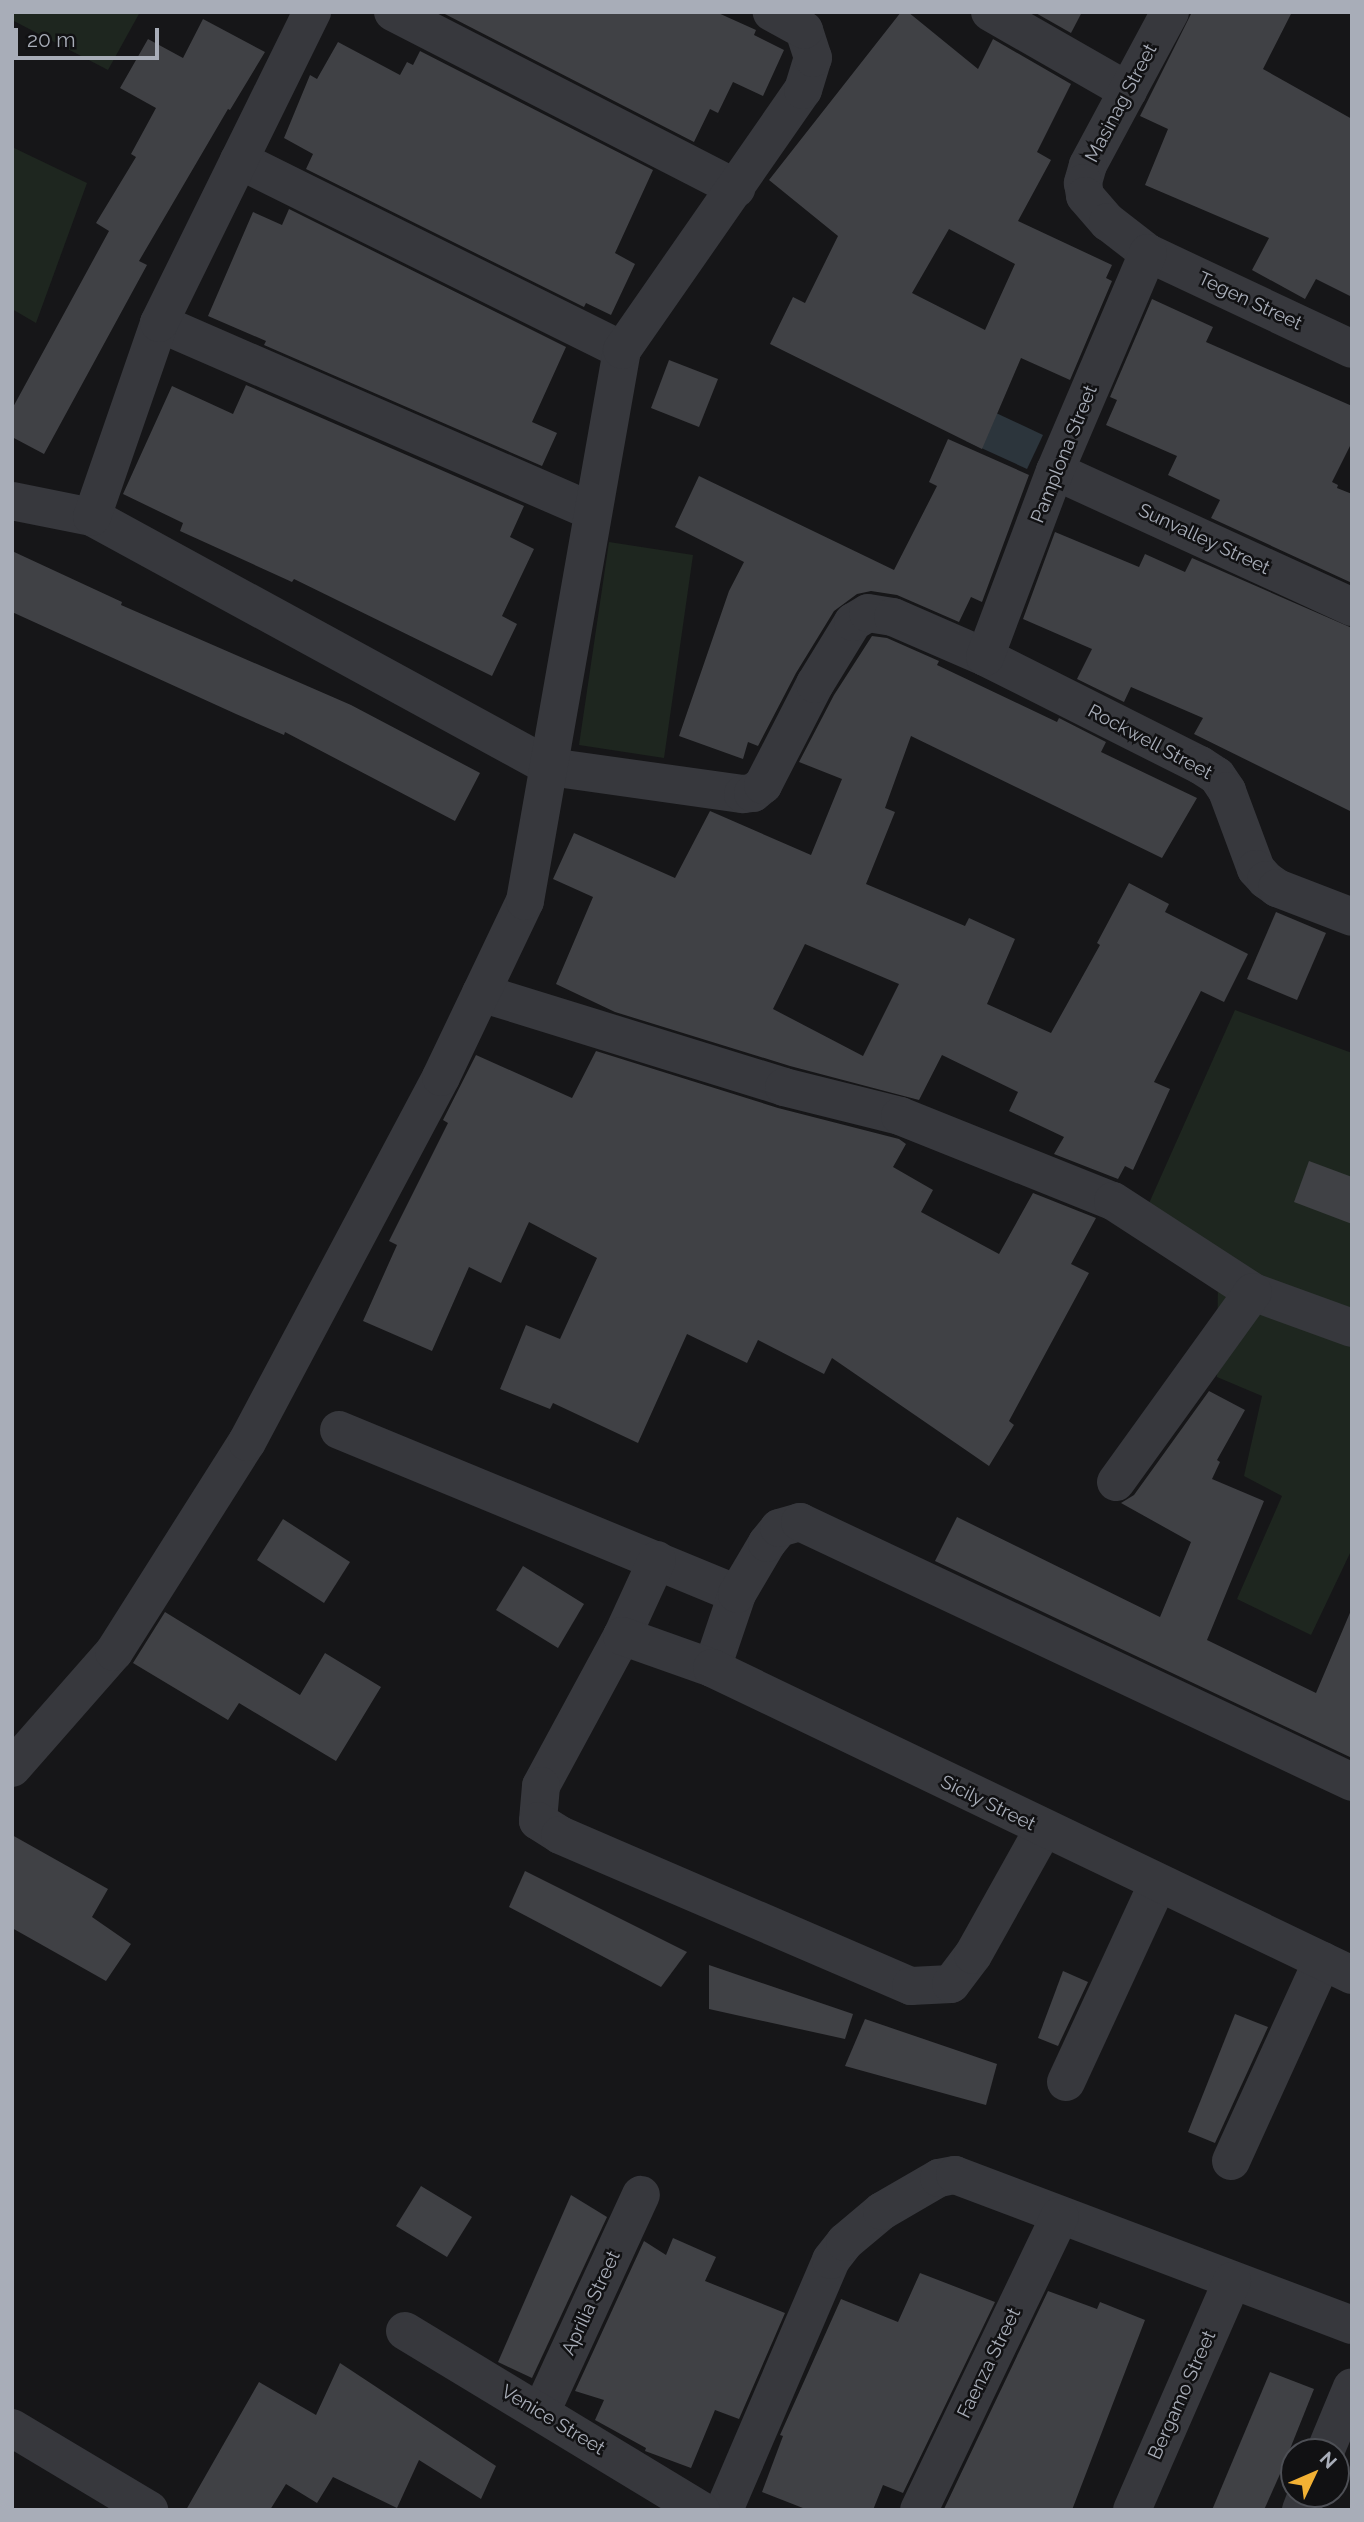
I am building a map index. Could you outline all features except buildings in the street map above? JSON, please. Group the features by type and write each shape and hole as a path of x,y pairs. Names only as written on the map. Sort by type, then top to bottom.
{"street":[{"path":"92,517 159,323 312,12"},
{"path":"393,12 736,188"},
{"path":"12,1768 114,1651 247,1443 441,1077 525,901 622,351 803,90 813,58 804,30 772,12"},
{"path":"990,12 1128,91"},
{"name":"Masinag Street","path":"1148,253 1094,209 1085,196 1083,183 1088,165 1170,12"},
{"path":"239,160 622,351"},
{"name":"Tegen Street","path":"1148,253 1352,349"},
{"name":"Pamplona Street","path":"985,657 1055,471 1148,253"},
{"path":"159,323 593,512"},
{"name":"Sunvalley Street","path":"1055,471 1352,607"},
{"path":"12,501 92,517 550,767"},
{"name":"Rockwell Street","path":"550,767 743,794 753,793 763,785 814,684 853,622 868,613 893,617 985,657 1217,776 1227,791 1256,869 1266,880 1277,888 1352,917"},
{"path":"481,993 784,1087 900,1116 1113,1201 1253,1292 1352,1328"},
{"path":"1116,1482 1253,1292"},
{"path":"339,1430 737,1594"},
{"path":"712,1668 737,1594 766,1543 779,1528 800,1522 1352,1782"},
{"path":"657,1560 622,1636 541,1786 538,1821 560,1835 911,1986 951,1984 973,1955 1043,1830"},
{"name":"Sicily Street","path":"622,1636 712,1668 1043,1830 1337,1968"},
{"path":"1066,2082 1158,1883"},
{"path":"1231,2161 1337,1968"},
{"path":"723,2510 831,2260 845,2242 882,2211 939,2178 955,2175 1352,2325"},
{"name":"Aprilia Street","path":"541,2412 641,2195"},
{"name":"Faenza Street","path":"919,2510 1060,2216"},
{"name":"Bergamo Street","path":"1132,2510 1232,2281"},
{"name":"Venice Street","path":"405,2331 701,2510"},
{"path":"1331,2438 1352,2387"},
{"path":"12,2428 149,2510"}],"shaded area":[{"path":"12,12 140,12 108,70 12,20"},
{"path":"12,147 87,183 36,323 12,309"},
{"path":"981,406 1043,435 1027,469 966,441"},
{"path":"609,542 693,555 664,758 579,745"},
{"path":"1235,1010 1352,1053 1352,1549 1311,1635 1237,1599 1282,1496 1244,1476 1262,1396 1217,1377 1218,1274 1146,1210"}]}
